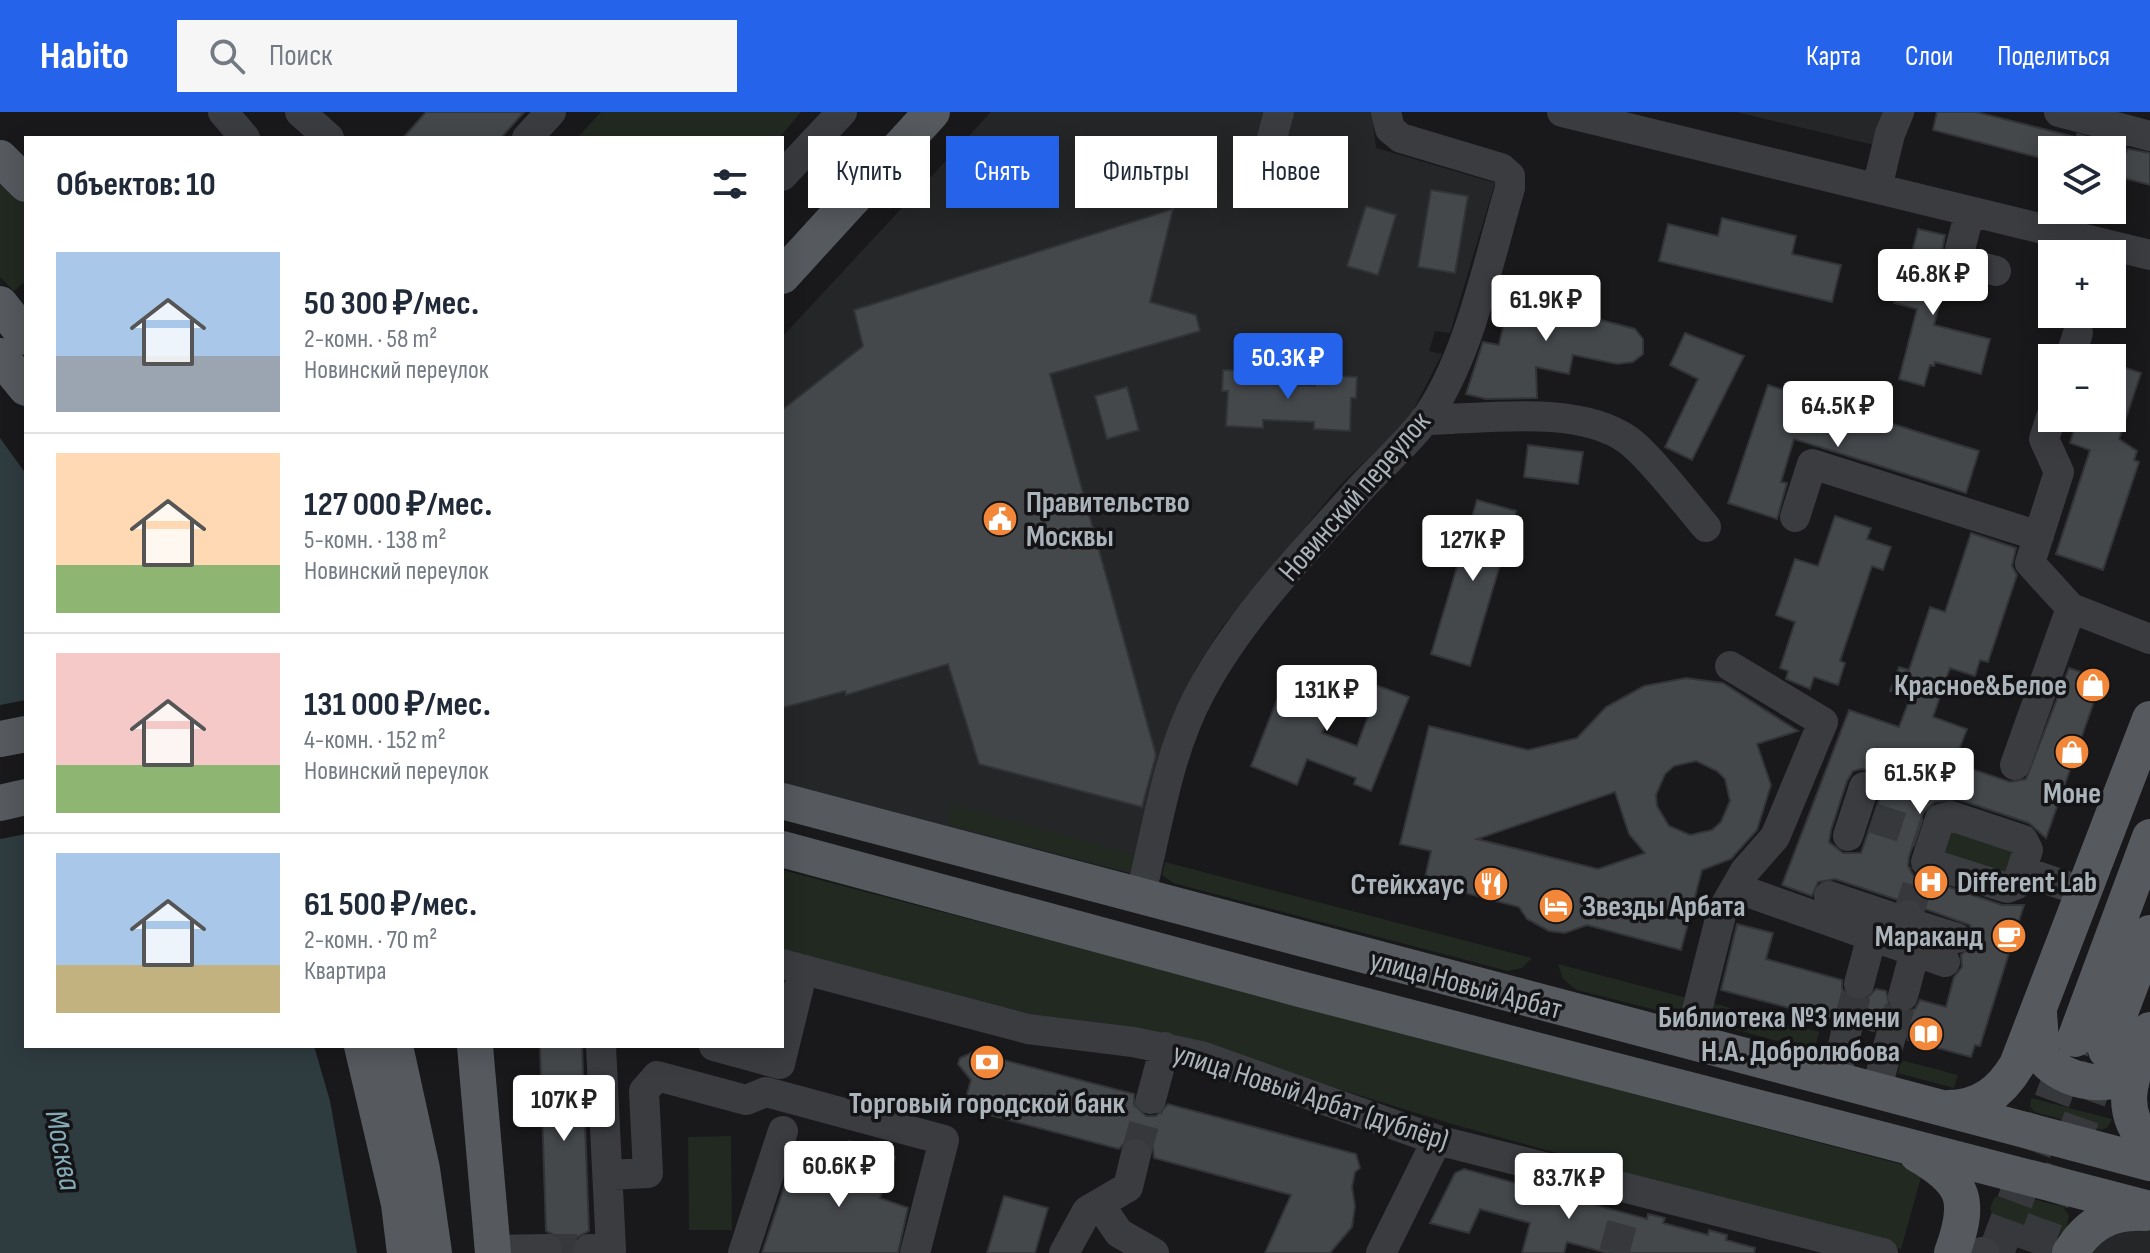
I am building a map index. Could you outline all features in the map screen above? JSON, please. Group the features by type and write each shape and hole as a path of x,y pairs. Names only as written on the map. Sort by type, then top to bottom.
{"main road":[{"path":"784,274 932,112"},
{"path":"0,135 24,157"},
{"path":"0,158 24,182"},
{"path":"0,304 24,334"},
{"path":"0,356 24,386"},
{"path":"1930,1105 1960,1108 1980,1103 1996,1092 2017,1065 2150,719"},
{"path":"0,739 24,734"},
{"path":"0,803 24,797"},
{"name":"улица Новый Арбат","path":"784,802 2150,1163"},
{"path":"2039,1011 2039,1048 2052,1066 2101,1083 2123,1079 2117,1045 2150,837"},
{"name":"улица Новый Арбат","path":"784,850 1300,989 2150,1211"},
{"path":"2150,933 2117,1045 2128,1107 2135,1127 2150,1147"},
{"path":"362,1048 399,1204 405,1253"},
{"path":"395,1048 419,1154 434,1253"},
{"path":"475,1048 493,1252"},
{"path":"1885,1141 1940,1167 1960,1189 1963,1219 1952,1253"},
{"path":"2070,1253 2082,1235 2106,1218 2150,1211"}],"street":[{"path":"223,112 243,136"},
{"path":"300,112 327,136"},
{"path":"529,136 551,112"},
{"path":"784,174 842,112"},
{"path":"1273,136 1279,112"},
{"name":"Новинский переулок","path":"1140,897 1183,731 1199,694 1232,640 1353,497 1424,420 1470,323 1511,183 1506,171 1501,168 1401,138 1390,129 1386,112"},
{"path":"1562,112 1970,211 2038,218"},
{"path":"1877,188 1890,134 1899,112"},
{"path":"2059,112 2103,132 2150,136"},
{"path":"1970,211 1957,261 1996,271"},
{"path":"2082,224 2150,255"},
{"path":"1424,420 1561,417 1596,426 1628,440 1706,527"},
{"path":"2046,432 2044,439 2059,472 2030,563 2071,608 2150,639"},
{"path":"1795,517 1812,464 2039,536"},
{"path":"2015,765 2071,608"},
{"path":"1689,1042 1722,911 1745,871 1775,837 1823,722 1730,666"},
{"path":"1951,816 2023,840 2028,850 2022,871 2017,884 2007,888 1925,851 1940,819 1951,816"},
{"path":"2022,871 2084,892"},
{"path":"1736,888 1915,951 1951,950 1907,918 1829,896"},
{"path":"1859,984 1872,936"},
{"path":"1903,996 1915,951"},
{"path":"784,1034 793,967"},
{"name":"улица Новый Арбат (дублёр)","path":"793,967 1028,1029 1165,1047 1201,1056 1437,1140 1629,1201 1883,1253"},
{"path":"1835,1080 1848,1024"},
{"path":"1876,1091 1891,1036"},
{"path":"1151,1099 1165,1047"},
{"path":"589,1249 611,1250 601,1048"},
{"path":"721,1048 780,1064 782,1048"},
{"path":"608,1175 648,1173 644,1091 657,1076 746,1100 766,1092 944,1140 915,1253"},
{"path":"743,1253 783,1131"},
{"path":"1381,1253 1437,1140"},
{"path":"1067,1248 1087,1211 1128,1187 1136,1154"},
{"path":"1099,1204 1119,1233 1154,1253"},
{"path":"493,1252 547,1249"}],"shaded area":[{"path":"601,112 801,112 781,136 579,136"},
{"path":"991,112 1372,112 1376,148 1495,183 1450,333 1435,331 1429,351 1442,354 1408,420 1340,485 1222,627 1195,670 1133,874 784,784 784,335 902,208 930,208 930,178 946,160 946,208 1059,208 1059,136 969,136"},
{"path":"1736,112 1915,112 1899,151"},
{"path":"0,180 24,203 24,283 14,291 0,277"},
{"path":"952,805 1139,856 1132,870 1120,870 947,824"},
{"path":"1954,825 2019,846 2007,880 1942,859"},
{"path":"1165,862 1532,958 1522,968 1508,971 1173,883 1162,875"},
{"path":"784,871 1923,1170 1901,1249 1452,1124 1169,1036 1030,1014 784,950"},
{"path":"1558,964 1687,998 1681,1014 1676,1015 1577,990 1563,979"},
{"path":"1712,1003 1819,1032 1814,1051 1711,1023"},
{"path":"1901,1060 1958,1075 1954,1088 1898,1073"},
{"path":"2031,1098 2112,1119 2108,1127 2101,1130 2034,1112 2030,1106"},
{"path":"731,1136 732,1230 689,1230 688,1137"},
{"path":"2007,1192 2063,1207 2069,1215 2066,1230 2055,1237 1995,1219 1990,1209 1994,1198"},
{"path":"2150,1227 2150,1253 2080,1253 2092,1237"}],"water":[{"name":"Москва","path":"0,438 24,471 24,1048 315,1048 330,1101 357,1253 0,1253"}],"pier":[{"path":"24,700 24,834 0,839 0,705"}],"building":[{"path":"426,112 524,112 503,136 405,136"},
{"path":"1937,112 1976,112 2071,136 2038,136 2038,157 1933,130"},
{"path":"2128,149 2150,153 2150,185 2126,179"},
{"path":"1431,190 1468,196 1455,273 1418,267"},
{"path":"1366,206 1396,215 1378,275 1347,266"},
{"name":"Правительство Москвы","path":"1173,209 1150,302 1196,315 1200,331 1050,374 1156,755 1142,807 979,764 948,664 846,695 845,691 784,707 784,408 863,346 854,310"},
{"path":"1722,218 1796,236 1792,254 1841,265 1832,302 1659,261 1668,224 1718,236"},
{"path":"1918,229 1945,235 1940,265 1947,275 1934,325 1990,339 1981,374 1935,362 1934,366 1930,365 1924,386 1899,379 1917,309 1894,303 1899,282 1904,283"},
{"path":"1513,282 1585,297 1582,315 1635,329 1643,339 1643,354 1633,362 1617,364 1573,355 1569,374 1536,367 1537,398 1486,399 1466,394 1483,342 1499,345"},
{"path":"1685,333 1744,356 1692,460 1665,447 1698,379 1670,365"},
{"path":"2126,368 2141,373 2126,418"},
{"path":"1223,370 1264,371 1264,384 1315,386 1316,375 1357,377 1356,398 1351,398 1350,431 1314,429 1314,422 1263,420 1263,428 1226,426 1228,391 1222,391"},
{"path":"1768,385 1979,451 1966,493 1794,439 1781,482 1787,483 1777,519 1728,503"},
{"path":"1127,387 1139,430 1107,439 1095,396"},
{"path":"2074,432 2121,432 2119,439 2137,451 2134,460 2139,462 2103,570 2056,554 2090,450 2070,443"},
{"path":"1528,445 1583,452 1578,484 1524,477"},
{"path":"1477,500 1516,511 1470,666 1431,654"},
{"path":"1835,516 1871,528 1867,539 1891,547 1883,570 1872,566 1840,661 1845,663 1838,685 1814,677 1810,689 1786,679 1788,671 1780,668 1795,622 1776,615 1795,559 1818,566"},
{"path":"1971,533 2016,548 2012,566 2017,575 1988,662 1980,660 1975,676 1950,668 1933,717 1967,729 1954,763 2010,782 2026,779 2069,668 2102,679 2046,838 2029,823 1957,799 1935,802 1923,813 1909,857 1908,866 1913,875 2002,905 2024,905 1980,1046 1975,1045 1971,1057 1908,1040 1904,1024 1895,1019 1879,1023 1874,1031 1865,1029 1865,1018 1853,1007 1842,1007 1831,1019 1721,990 1737,924 1773,933 1766,959 1842,980 1842,989 1854,1001 1864,1001 1876,989 1886,991 1890,1008 1899,1014 1915,1009 1920,1000 1946,1007 1954,977 1962,967 1961,955 1974,943 1970,925 1925,909 1914,898 1898,900 1835,879 1818,882 1812,896 1782,885 1849,710 1899,727 1910,698 1890,691 1899,667 1909,670 1930,607 1945,612","holes":["1870,770 1885,782 1861,853 1843,853 1829,842 1831,830 1853,771"]},
{"path":"1286,677 1337,697 1322,733 1357,746 1372,705 1352,698 1359,679 1409,697 1371,791 1354,784 1356,778 1307,759 1297,785 1251,766"},
{"path":"1686,678 1723,683 1798,731 1757,744 1771,785 1757,830 1731,859 1702,870 1681,950 1587,925 1565,933 1549,931 1527,919 1519,907 1424,882 1431,851 1400,844 1429,726 1528,750 1577,738 1606,707 1644,686","holes":["1696,761 1717,771 1725,779 1730,801 1721,822 1712,830 1690,835 1669,826 1657,806 1656,795 1665,774 1674,766","1615,792 1629,834 1645,853 1598,869 1477,839"]},
{"path":"540,1048 582,1048 589,1231 574,1239 572,1253 564,1253 562,1239 546,1231"},
{"path":"973,1052 1134,1094 1134,1104 1146,1116 1156,1116 1168,1104 1356,1154 1360,1168 1355,1172 1352,1187 1355,1206 1352,1227 1330,1253 1265,1253 1291,1195 1154,1158 1153,1148 1141,1137 1130,1137 1119,1149 963,1108 971,1080 958,1064 960,1058"},
{"path":"849,1141 895,1157 880,1198 908,1208 898,1253 762,1253 791,1166 835,1181"},
{"path":"1464,1169 1647,1219 1648,1214 1665,1218 1663,1223 1708,1235 1709,1230 1727,1235 1726,1240 1755,1248 1754,1253 1607,1253 1567,1242 1564,1253 1522,1253 1530,1223 1480,1209 1469,1233 1430,1223 1455,1173"},
{"path":"1004,1196 1048,1208 1035,1253 987,1253"}],"tunnel":[{"path":"1873,818 1919,833"},
{"path":"1908,915 1922,871"},
{"path":"1848,1024 1859,984"},
{"path":"1891,1036 1903,996"},
{"path":"1996,1253 2073,1044"},
{"path":"2033,1253 2104,1055"},
{"path":"1136,1154 1151,1099"},
{"path":"1614,1253 1625,1213"},
{"path":"547,1249 589,1249"}],"place":[{"name":"Правительство Москвы","path":"1000,519"},
{"name":"Красное&Белое","path":"2093,685"},
{"name":"Моне","path":"2072,752"},
{"name":"Different Lab","path":"1931,882"},
{"name":"Стейкхаус","path":"1491,884"},
{"name":"Звезды Арбата","path":"1556,906"},
{"name":"Мараканд","path":"2009,936"},
{"name":"Библиотека №3 имени Н.А. Добролюбова","path":"1926,1034"},
{"name":"Торговый городской банк","path":"987,1062"}]}
